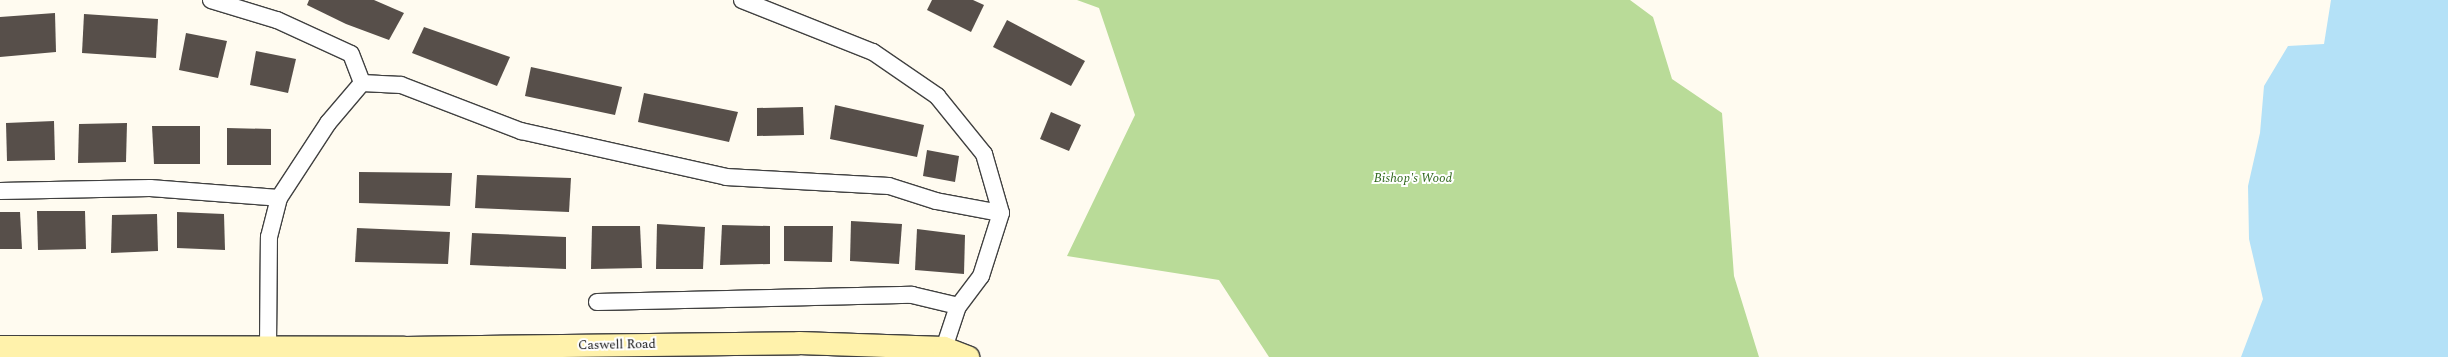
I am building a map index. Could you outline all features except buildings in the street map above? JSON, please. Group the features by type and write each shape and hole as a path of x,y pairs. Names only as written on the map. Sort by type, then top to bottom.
{"main road":[{"name":"Caswell Road","path":"0,347 799,343 944,348 968,357"}],"lane":[{"path":"211,0 277,20 351,54 362,83"},
{"path":"742,0 873,52 937,96 984,154 1002,214 981,276 958,306 944,348"},
{"path":"268,346 268,237 279,198 328,123 362,83"},
{"path":"362,83 401,85 521,131 726,177 890,186 936,201 1002,214"},
{"path":"0,191 150,188 279,198"},
{"path":"597,302 912,295 958,306"}],"green space":[{"name":"Bishop's Wood","path":"1077,0 1630,0 1653,17 1672,79 1722,113 1734,276 1759,357 1269,357 1219,280 1067,256 1135,115 1099,8"}],"water":[{"path":"2331,0 2448,0 2448,357 2241,357 2263,299 2249,239 2248,186 2260,133 2264,86 2288,46 2324,44"}]}
